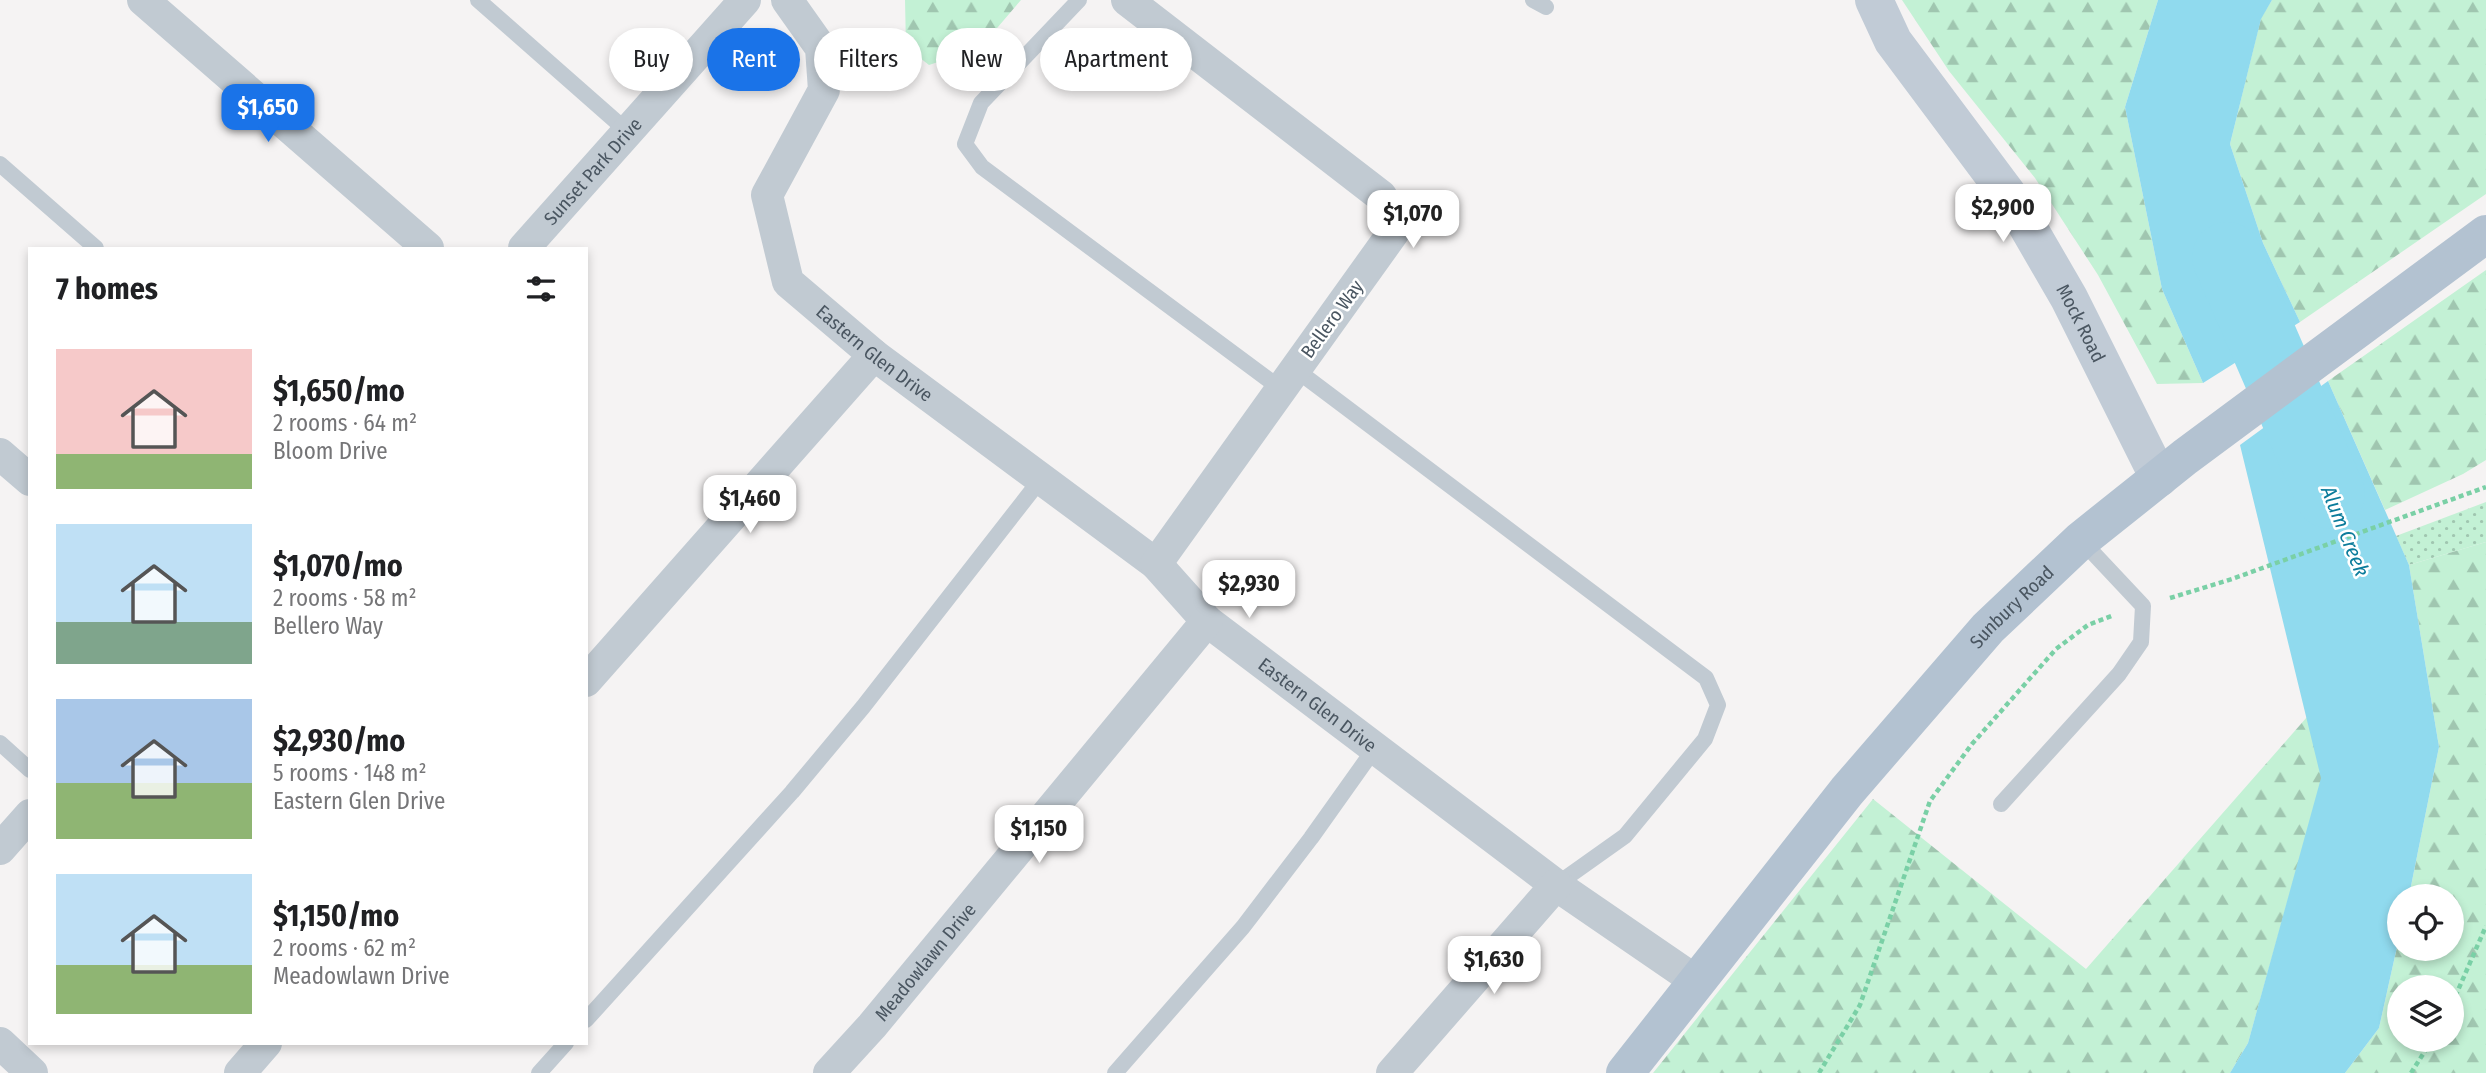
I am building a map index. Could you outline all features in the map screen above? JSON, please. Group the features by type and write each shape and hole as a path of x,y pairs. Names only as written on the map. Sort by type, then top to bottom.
{"main road":[{"name":"Mock Road","path":"1874,0 1893,41 2014,203 2172,468"},
{"name":"Sunbury Road","path":"1625,1073 1847,791 1988,628 2081,540 2172,468 2486,234"}],"street":[{"path":"143,0 427,247"},
{"name":"Sunset Park Drive","path":"525,247 745,0"},
{"name":"Eastern Glen Drive","path":"787,0 821,48 824,90 767,195 788,282 874,355 1156,564 1207,621 1556,885 1696,981"},
{"name":"Bellero Way","path":"1127,0 1381,196 1398,226 1156,564"},
{"path":"588,679 874,355"},
{"path":"0,454 28,478"},
{"name":"Meadowlawn Drive","path":"829,1073 872,1026 1207,621"},
{"path":"0,849 28,817"},
{"path":"1392,1073 1556,885"},
{"path":"0,1043 32,1073"},
{"path":"240,1073 264,1045"}],"lane":[{"path":"478,0 628,132"},
{"path":"1079,0 981,103 965,144 982,167 1289,379 1706,678 1718,705 1705,738 1625,836 1556,885"},
{"path":"0,164 95,247"},
{"path":"588,1018 792,792 863,707 1041,479"},
{"path":"2000,804 2119,674 2141,642 2143,606 2081,540"},
{"path":"0,743 28,768"},
{"path":"1115,1073 1243,927 1375,748"},
{"path":"539,1073 564,1045"}],"path":[{"path":"2232,579 2486,487"},
{"path":"2464,976 2486,926"},
{"path":"2411,1073 2424,1052"}],"green space":[{"path":"905,0 1021,0 997,28 936,28 936,63 929,65 922,60 922,28 906,28"},
{"path":"1902,0 2158,0 2125,107 2162,289 2203,383 2157,384 2098,275 2035,178 1949,71"},
{"path":"2272,0 2486,0 2486,194 2300,322 2263,243 2230,144 2261,18"},
{"path":"2486,270 2486,460 2463,474 2385,510 2328,381"},
{"path":"2486,502 2486,542 2409,565 2396,536"},
{"path":"2486,542 2486,1073 2345,1073 2379,1028 2387,992 2387,1052 2464,1052 2464,975 2391,975 2394,961 2464,961 2464,884 2411,884 2439,747 2409,565"},
{"path":"2307,717 2322,778 2248,1043 2230,1073 1653,1073 1873,799 2086,969"}],"water":[{"path":"2158,0 2272,0 2261,19 2230,144 2263,243 2300,322 2203,383 2162,289 2125,107"},
{"path":"2328,381 2409,565 2439,747 2411,884 2387,884 2387,961 2394,961 2391,975 2387,975 2387,992 2379,1028 2345,1073 2230,1073 2248,1043 2321,778 2240,445"}],"waterway":[{"name":"Alum Creek","path":"2227,257 2330,494"}]}
